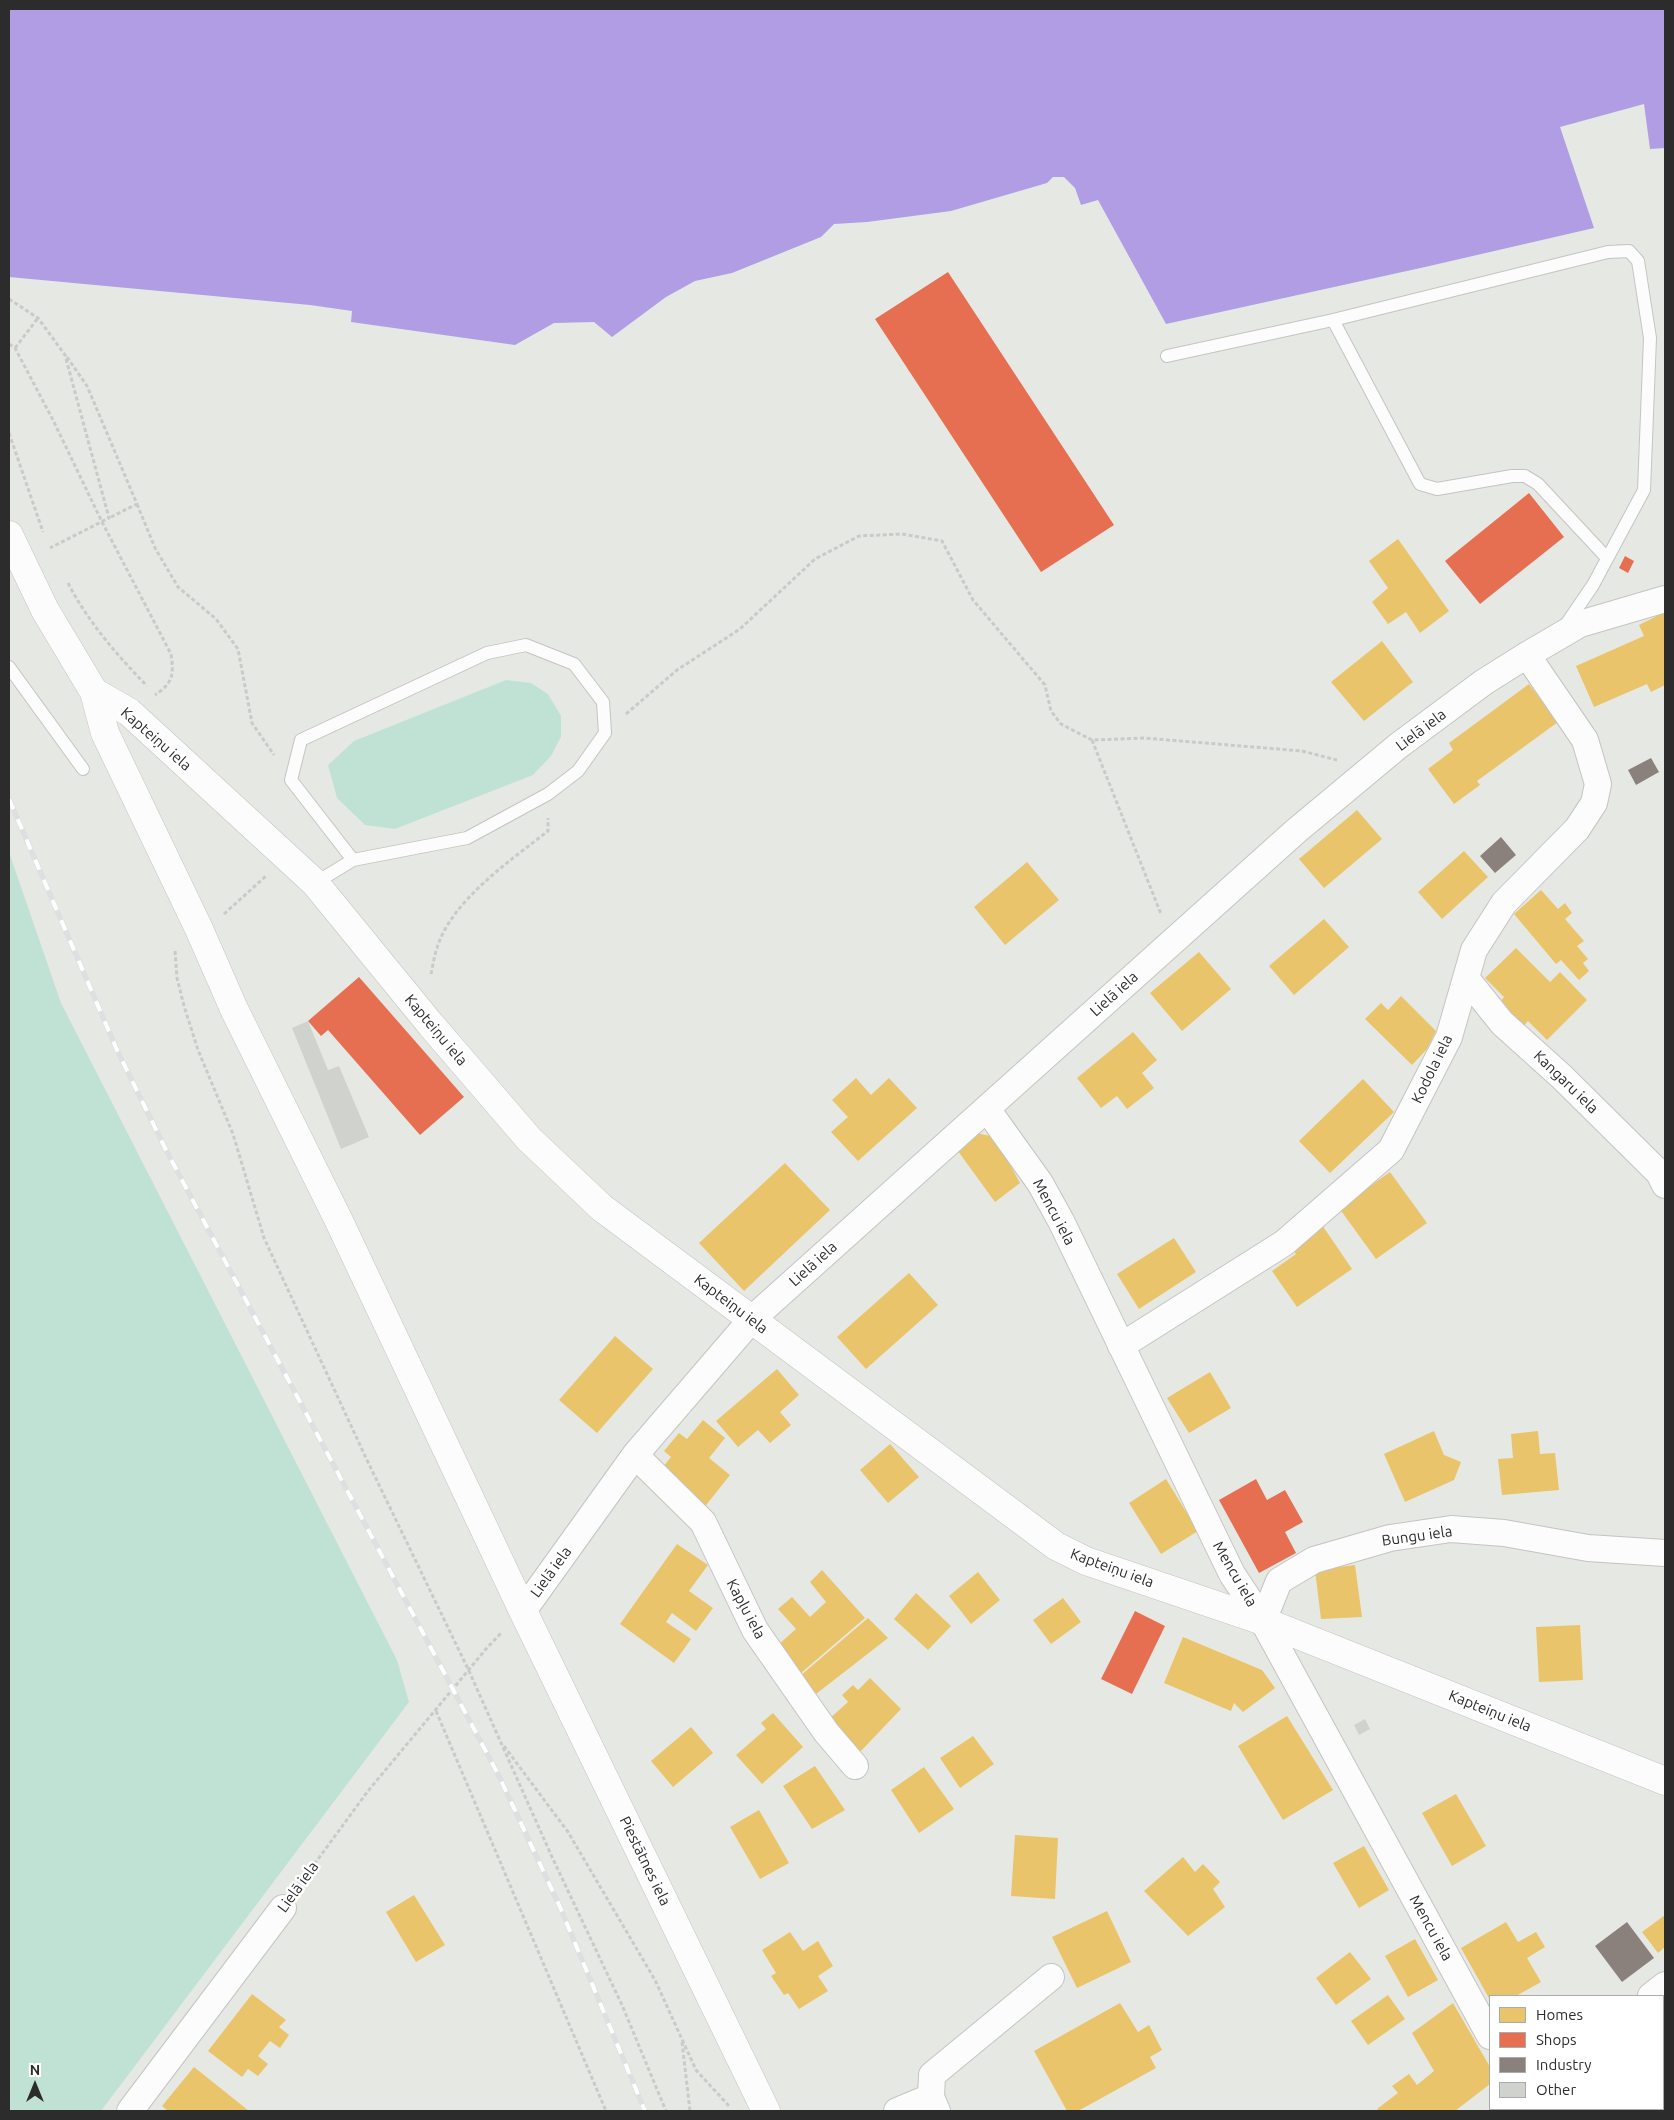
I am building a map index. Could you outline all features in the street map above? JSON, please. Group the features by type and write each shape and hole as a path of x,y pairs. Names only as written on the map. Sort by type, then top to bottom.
{"street":[{"name":"Kapteiņu iela","path":"10,539 45,610 94,692 128,712 315,883 529,1139 602,1208 1056,1546 1086,1561 1263,1621 1665,1781"},
{"name":"Lielā iela","path":"523,1611 635,1455 752,1319 1296,831 1367,770 1484,682 1580,624 1665,599"},
{"name":"Kodola iela","path":"1121,1346 1284,1243 1391,1150 1449,1037 1474,950 1504,903 1577,829 1594,803 1598,784 1585,740 1527,655"},
{"name":"Piestātnes iela","path":"94,692 105,733 199,929 234,1009 339,1221 523,1611 766,2111"},
{"name":"Kangaru iela","path":"1466,978 1502,1022 1575,1090 1659,1173 1665,1185"},
{"name":"Mencu iela","path":"987,1109 1040,1183 1062,1221 1232,1574 1263,1621 1489,2034"},
{"name":"Kapļu iela","path":"635,1455 703,1522 755,1630 826,1732 855,1766"},
{"name":"Bungu iela","path":"1263,1621 1279,1581 1314,1560 1390,1538 1451,1529 1504,1533 1588,1548 1665,1553"},
{"name":"Lielā iela","path":"130,2111 283,1908"},
{"path":"897,2111 934,2104 932,2075 1051,1977"},
{"path":"1652,1995 1665,1985"}],"lane":[{"path":"1167,356 1333,320 1608,252 1629,251 1638,261 1650,338 1644,490 1593,585 1557,637"},
{"path":"1333,320 1420,484 1437,489 1512,476 1525,476 1538,484 1607,558"},
{"path":"315,883 353,860 467,838 548,794 578,771 605,733 603,702 574,664 526,645 487,653 301,740 291,780 353,860"},
{"path":"9,667 83,769"}],"path":[{"path":"9,300 38,318 87,386 155,548 178,587 216,619 238,649 252,723 291,780"},
{"path":"15,348 38,318"},
{"path":"9,344 15,348 53,420 102,522 171,654 173,671 168,686 155,695 117,655 91,622 65,579"},
{"path":"65,355 109,518"},
{"path":"9,433 43,532 54,556"},
{"path":"50,548 137,504"},
{"path":"605,733 677,670 740,629 816,558 859,536 902,534 942,541 973,600 1045,685 1052,711 1062,724 1092,740 1144,738 1302,751 1367,770"},
{"path":"1092,740 1172,942"},
{"path":"431,974 437,947 448,924 492,875 548,831 548,794"},
{"path":"174,948 177,978 184,1006 198,1050 233,1134 264,1238 468,1671 552,1858 622,2005 666,2111"},
{"name":"Lielā iela","path":"283,1908 368,1791 486,1649 523,1611"},
{"path":"436,1711 606,2111"},
{"path":"499,1740 568,1832 655,1980 696,2070 733,2110"},
{"path":"682,2040 690,2111"}],"green space":[{"path":"506,680 531,683 548,694 561,716 561,737 551,756 533,775 395,829 365,825 337,798 328,765 354,741"},
{"path":"9,852 61,1003 397,1660 409,1702 101,2111 9,2111"}],"shaded area":[{"path":"9,9 1665,9 1665,148 1650,149 1644,104 1560,127 1594,228 1166,324 1098,200 1081,205 1075,188 1064,177 1053,177 1047,183 951,211 867,222 834,224 821,237 732,273 695,281 666,297 612,337 594,322 554,323 515,345 351,322 352,311 310,305 9,277"}],"building: Homes":[{"path":"1398,539 1449,611 1420,633 1406,612 1388,624 1372,602 1388,588 1369,561"},
{"path":"1665,612 1665,685 1651,692 1647,684 1594,707 1576,666 1644,636 1639,625"},
{"path":"1382,641 1413,682 1364,721 1331,682"},
{"path":"1529,684 1558,722 1477,781 1480,785 1454,804 1428,769 1453,750 1449,743"},
{"path":"1357,810 1382,839 1324,888 1299,859"},
{"path":"1464,851 1488,877 1442,919 1418,892"},
{"path":"1027,862 1059,900 1005,945 974,907"},
{"path":"1541,890 1558,909 1565,903 1572,913 1565,919 1584,941 1577,946 1588,959 1583,963 1589,971 1579,980 1561,960 1556,964 1514,914"},
{"path":"1324,919 1349,947 1294,995 1269,966"},
{"path":"1516,948 1550,982 1560,972 1587,1000 1547,1040 1528,1021 1523,1027 1499,1003 1504,997 1485,978"},
{"path":"1199,952 1231,989 1182,1031 1150,993"},
{"path":"1401,996 1436,1031 1427,1049 1412,1065 1365,1019 1381,1003 1388,1010"},
{"path":"1133,1032 1157,1060 1142,1073 1154,1088 1127,1109 1117,1096 1101,1108 1077,1078"},
{"path":"856,1078 871,1095 889,1078 917,1108 858,1161 831,1132 848,1117 832,1100"},
{"path":"1363,1079 1394,1112 1330,1173 1299,1141"},
{"path":"976,1133 995,1137 1020,1183 995,1202 955,1147"},
{"path":"785,1163 830,1210 744,1291 699,1243"},
{"path":"1390,1172 1427,1223 1376,1259 1339,1208"},
{"path":"1322,1225 1352,1269 1297,1307 1272,1271 1296,1254 1290,1247"},
{"path":"1174,1238 1196,1272 1139,1309 1117,1274"},
{"path":"909,1273 938,1305 866,1369 837,1337"},
{"path":"615,1336 653,1369 597,1433 559,1400"},
{"path":"777,1369 799,1395 780,1412 791,1425 770,1443 758,1430 738,1447 716,1421"},
{"path":"1210,1372 1231,1408 1189,1433 1167,1398"},
{"path":"703,1420 725,1438 709,1458 730,1475 703,1509 659,1472 671,1457 664,1451 679,1433 687,1439"},
{"path":"1434,1431 1444,1455 1461,1462 1454,1480 1405,1502 1384,1454"},
{"path":"1538,1431 1540,1454 1555,1453 1559,1490 1502,1495 1498,1459 1513,1458 1511,1434"},
{"path":"890,1444 919,1477 888,1503 860,1470"},
{"path":"1166,1479 1198,1531 1161,1554 1129,1503"},
{"path":"677,1544 708,1565 689,1591 713,1608 696,1631 672,1613 666,1622 691,1639 674,1663 620,1624"},
{"path":"1355,1565 1362,1617 1321,1619 1315,1570"},
{"path":"822,1570 865,1618 801,1673 778,1645 796,1629 778,1609 792,1597 810,1617 826,1602 810,1582"},
{"path":"978,1572 1000,1600 971,1624 949,1596"},
{"path":"916,1593 951,1626 928,1650 894,1619"},
{"path":"1063,1598 1081,1622 1051,1644 1033,1620"},
{"path":"868,1618 888,1638 816,1694 800,1676"},
{"path":"1580,1625 1583,1680 1539,1682 1536,1627"},
{"path":"1183,1637 1262,1670 1275,1688 1243,1712 1234,1703 1231,1711 1164,1683"},
{"path":"870,1678 901,1709 860,1752 829,1719 848,1702 842,1695 853,1685 858,1690"},
{"path":"773,1713 803,1747 762,1784 736,1755 766,1729 761,1723"},
{"path":"1287,1716 1333,1790 1283,1820 1238,1746"},
{"path":"691,1727 713,1753 673,1787 651,1761"},
{"path":"973,1736 994,1764 960,1788 940,1758"},
{"path":"815,1766 845,1810 812,1829 783,1786"},
{"path":"924,1767 954,1809 919,1833 891,1790"},
{"path":"1456,1794 1486,1846 1452,1866 1422,1813"},
{"path":"759,1810 789,1863 760,1879 730,1827"},
{"path":"1015,1835 1058,1838 1055,1899 1011,1896"},
{"path":"1364,1846 1389,1890 1359,1908 1333,1863"},
{"path":"1183,1857 1195,1872 1203,1864 1220,1882 1213,1889 1225,1907 1188,1936 1144,1891"},
{"path":"414,1895 445,1945 416,1962 386,1912"},
{"path":"1107,1911 1131,1962 1077,1988 1052,1937"},
{"path":"1665,1915 1665,1947 1658,1953 1642,1932"},
{"path":"1506,1922 1518,1942 1536,1932 1545,1947 1527,1958 1541,1982 1518,1995 1489,1995 1489,1998 1461,1948"},
{"path":"790,1932 803,1951 818,1941 833,1966 818,1976 828,1991 799,2009 788,1993 784,1995 771,1976 776,1973 762,1950"},
{"path":"1415,1939 1438,1980 1408,1997 1385,1956"},
{"path":"1350,1952 1371,1979 1336,2005 1316,1978"},
{"path":"252,1994 286,2020 279,2027 289,2035 280,2048 270,2041 258,2056 268,2064 258,2076 248,2069 242,2077 208,2051"},
{"path":"1388,1995 1405,2019 1368,2045 1351,2021"},
{"path":"1665,2001 1664,2080 1664,2002"},
{"path":"1120,2003 1138,2032 1149,2025 1162,2050 1150,2057 1156,2068 1078,2111 1067,2111 1034,2051"},
{"path":"1453,2003 1489,2065 1489,2085 1455,2111 1379,2111 1377,2109 1398,2093 1392,2086 1409,2074 1417,2085 1434,2071 1412,2033"},
{"path":"194,2067 249,2111 168,2111 162,2106"},
{"path":"1560,2110 1617,2111 1560,2111"}],"building: Shops":[{"path":"948,272 1114,525 1041,572 875,319"},
{"path":"1529,493 1564,537 1480,604 1445,561"},
{"path":"1625,556 1634,561 1628,573 1619,568"},
{"path":"359,977 464,1097 420,1135 328,1030 321,1036 308,1021"},
{"path":"1256,1479 1267,1500 1285,1490 1303,1522 1285,1532 1296,1553 1259,1573 1219,1500"},
{"path":"1135,1611 1165,1626 1132,1694 1101,1679"}],"building: Industry":[{"path":"1651,758 1659,772 1636,785 1628,770"},
{"path":"1501,837 1516,855 1495,873 1480,856"},
{"path":"1627,1922 1654,1958 1622,1982 1595,1946"}],"building: Other":[{"path":"308,1021 328,1070 339,1066 369,1137 341,1149 292,1028"},
{"path":"1365,1719 1370,1729 1359,1735 1354,1725"}],"railway":[{"path":"9,799 117,1050 166,1150 498,1774 560,1907 645,2111"}]}
